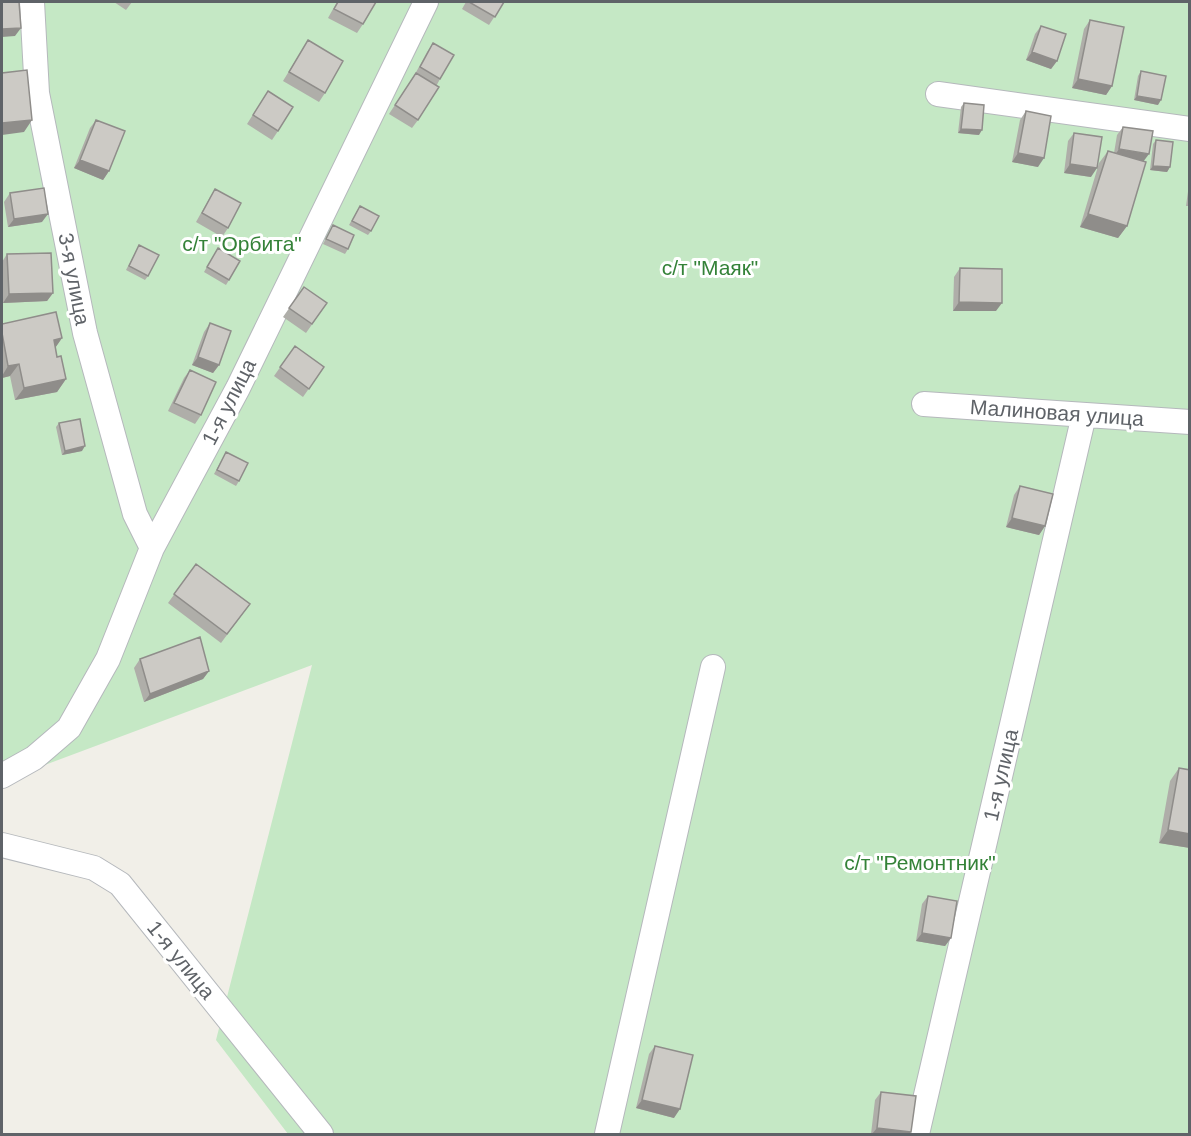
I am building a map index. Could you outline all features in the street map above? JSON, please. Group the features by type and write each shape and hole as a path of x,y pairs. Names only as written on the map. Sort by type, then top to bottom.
{"street":[{"name":"3-я улица","path":"32,2 37,93 85,333 135,514 152,548"},
{"name":"1-я улица","path":"2,776 34,758 69,728 108,659 152,548 237,388 426,2"},
{"path":"939,94 1190,129"},
{"name":"Малиновая улица","path":"924,404 1190,422"},
{"name":"1-я улица","path":"917,1134 1084,415"},
{"path":"607,1134 713,667"},
{"name":"1-я улица","path":"2,845 94,868 120,884 321,1134"}],"green space":[{"path":"2,2 1189,2 1189,1134 288,1134 216,1040 312,665 2,781"}],"building":[{"path":"2,2 19,2 21,28 2,29"},
{"path":"338,2 376,2 363,24 334,9"},
{"path":"469,2 504,2 495,17"},
{"path":"1090,20 1124,27 1112,86 1078,79"},
{"path":"1041,26 1066,34 1057,61 1032,52"},
{"path":"308,40 343,61 325,93 289,72"},
{"path":"433,43 454,55 440,79 420,67"},
{"path":"27,70 32,120 2,123 2,73"},
{"path":"1141,71 1166,76 1161,100 1137,96"},
{"path":"416,73 439,87 418,120 395,105"},
{"path":"268,91 293,107 278,131 253,115"},
{"path":"964,103 984,105 982,130 961,129"},
{"path":"1026,111 1051,116 1044,158 1018,153"},
{"path":"96,120 125,131 109,171 80,160"},
{"path":"1123,127 1153,131 1149,154 1119,149"},
{"path":"1074,133 1102,137 1097,168 1070,164"},
{"path":"1156,140 1173,142 1170,167 1153,166"},
{"path":"1108,151 1146,162 1127,226 1088,214"},
{"path":"44,188 48,214 14,219 10,193"},
{"path":"215,189 241,203 228,228 202,213"},
{"path":"360,206 379,216 371,231 352,221"},
{"path":"333,225 354,235 348,249 326,239"},
{"path":"139,245 159,255 148,276 129,266"},
{"path":"218,248 240,261 229,280 207,267"},
{"path":"51,253 53,293 9,294 7,254"},
{"path":"960,268 1002,269 1002,303 959,302"},
{"path":"304,287 327,303 312,324 289,308"},
{"path":"56,312 62,338 54,340 57,357 61,356 66,379 24,388 19,364 8,366 2,324"},
{"path":"210,323 231,331 219,365 198,357"},
{"path":"295,346 324,367 309,389 280,367"},
{"path":"190,370 216,382 201,415 174,403"},
{"path":"80,419 85,446 65,451 59,423"},
{"path":"226,452 248,463 239,481 217,470"},
{"path":"1020,486 1053,494 1045,526 1012,518"},
{"path":"196,564 250,604 227,634 174,594"},
{"path":"200,637 209,671 150,694 140,659"},
{"path":"1179,768 1190,770 1190,834 1168,830"},
{"path":"928,896 957,901 951,938 922,933"},
{"path":"655,1046 693,1055 680,1109 642,1100"},
{"path":"881,1092 916,1096 911,1132 877,1128"}],"park label":[{"name":"с/т \"Орбита\"","path":"242,244"},
{"name":"с/т \"Маяк\"","path":"710,268"},
{"name":"с/т \"Ремонтник\"","path":"920,863"}]}
